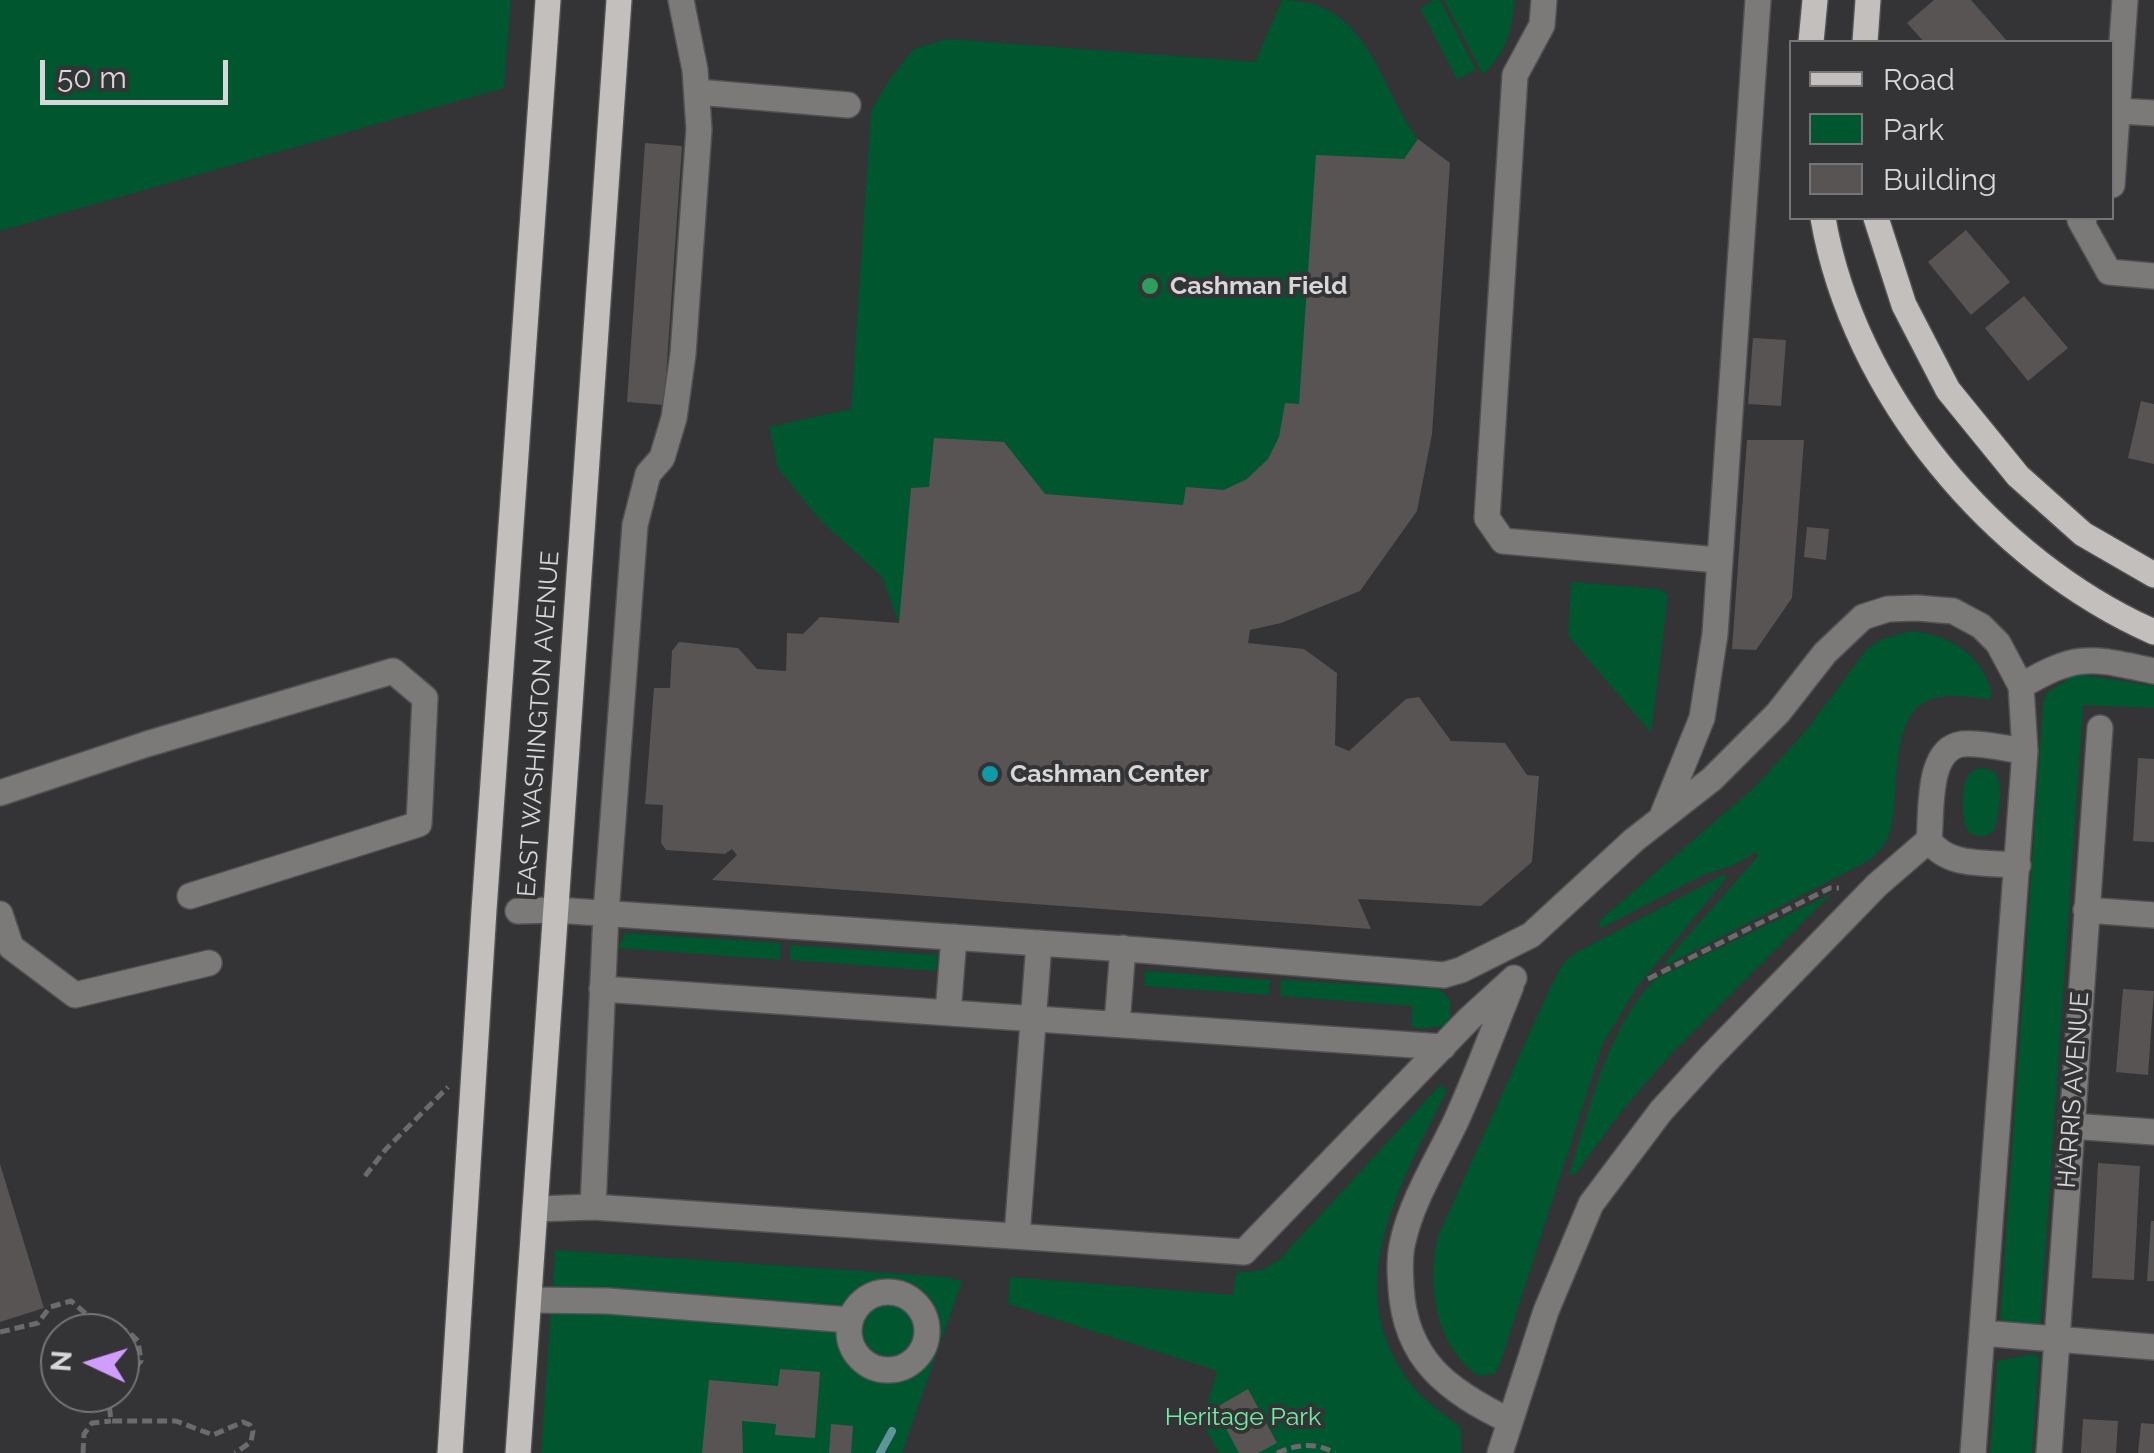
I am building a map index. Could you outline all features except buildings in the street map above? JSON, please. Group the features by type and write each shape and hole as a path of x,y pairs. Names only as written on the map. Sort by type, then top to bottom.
{"main road":[{"name":"EAST WASHINGTON AVENUE","path":"450,1453 548,0"},
{"name":"EAST WASHINGTON AVENUE","path":"518,1453 619,0"},
{"path":"1812,40 1815,0"},
{"path":"1865,40 1868,0"},
{"path":"1824,220 1851,310 1888,392 1936,460 1988,518 2048,570 2154,632"},
{"path":"1877,220 1904,305 1948,390 2018,476 2083,534 2154,575"}],"street":[{"path":"593,1207 606,913 635,525 648,474 662,458 674,418 683,354 699,129 697,92 681,0"},
{"path":"1544,0 1542,25 1515,76 1487,518 1503,541 1718,560"},
{"path":"1662,818 1702,718 1715,634 1758,0"},
{"path":"2114,160 2125,0"},
{"path":"697,92 848,105"},
{"path":"2118,111 2154,113"},
{"path":"2082,220 2108,272 2154,276"},
{"path":"518,911 556,910 1038,942 1444,975 1531,935 1725,766 1778,713 1826,653 1863,618 1888,609 1953,611 1981,626 1998,643 2021,686 2025,751 1973,1453"},
{"path":"2021,686 2076,659 2154,671"},
{"path":"0,793 146,744 393,671 425,698 419,824 190,896"},
{"name":"HARRIS AVENUE","path":"2049,1453 2100,728"},
{"path":"2018,864 1952,860 1938,853 1929,840 1937,768 1944,752 1961,744 2025,751"},
{"path":"1500,1453 1546,1311 1591,1204 1661,1111 1877,885 1929,840"},
{"path":"2086,910 2154,915"},
{"path":"0,914 10,947 75,995 209,963"},
{"path":"1510,1421 1464,1398 1422,1356 1402,1307 1400,1269 1403,1240 1468,1095 1531,935"},
{"path":"948,1013 954,937"},
{"path":"1017,1236 1038,942"},
{"path":"1117,1024 1123,948"},
{"path":"536,1209 593,1207 1244,1252 1442,1046 1514,978"},
{"path":"602,990 1442,1046"},
{"path":"2071,1126 2154,1132"},
{"path":"530,1300 608,1300 850,1320"},
{"path":"1982,1333 2154,1346"}],"path":[{"path":"1648,979 1830,888 1877,885"},
{"path":"365,1176 457,1078"},
{"path":"45,1313 50,1307 71,1301 85,1313"},
{"path":"0,1332 40,1320"},
{"path":"110,1413 110,1421"},
{"path":"83,1453 84,1434 92,1423 176,1421 214,1434 243,1422 253,1431 251,1442 235,1453"},
{"path":"1277,1453 1311,1444 1335,1453"}],"green space":[{"path":"0,0 511,0 504,88 0,231"},
{"name":"Cashman Field","path":"1282,0 1310,3 1350,27 1365,46 1414,134 1450,163 1360,591 1281,623 1250,630 1248,643 899,623 882,577 820,520 778,469 769,427 851,409 871,111 890,79 914,49 947,39 1255,62"},
{"path":"1440,0 1476,70 1457,80 1420,8"},
{"path":"1444,0 1515,0 1506,41 1483,75"},
{"path":"1571,582 1659,589 1668,595 1651,733 1568,636"},
{"path":"1911,631 1939,637 1962,649 1981,668 1992,694 1989,700 1940,697 1913,712 1900,744 1890,832 1874,856 1667,965 1665,962 1758,856 1756,852 1600,929 1599,921 1754,788 1805,732 1867,649 1880,640"},
{"path":"2076,674 2154,686 2154,708 2083,705 2040,1326 2000,1322 2043,702 2047,693"},
{"path":"1982,768 1995,772 2000,793 1994,831 1984,837 1970,834 1963,806 1968,776"},
{"path":"1727,876 1637,987 1603,1043 1500,1364 1495,1374 1479,1376 1452,1348 1438,1313 1433,1274 1438,1236 1550,988 1572,955"},
{"path":"1831,894 1672,1053 1624,1108 1574,1176 1569,1174 1612,1046 1655,979"},
{"path":"625,933 781,943 780,960 618,948"},
{"path":"790,945 938,955 936,971 790,960"},
{"path":"1145,971 1270,980 1269,995 1144,986"},
{"path":"1281,980 1439,989 1450,1000 1450,1019 1444,1026 1419,1029 1411,1026 1412,1006 1280,996"},
{"name":"Heritage Park","path":"1440,1085 1447,1090 1411,1162 1384,1238 1378,1276 1379,1314 1391,1351 1414,1388 1461,1428 1461,1453 1219,1453 1202,1422 1217,1371 1008,1304 1010,1277 1233,1295 1236,1273 1262,1270 1279,1260"},
{"path":"555,1250 962,1281 902,1453 541,1453"},
{"path":"2034,1354 2039,1357 2032,1453 1990,1453 1997,1361"}],"waterway":[{"path":"880,1453 892,1431"}],"place":[{"name":"Cashman Field","path":"1150,286"},
{"name":"Cashman Center","path":"990,774"}]}
